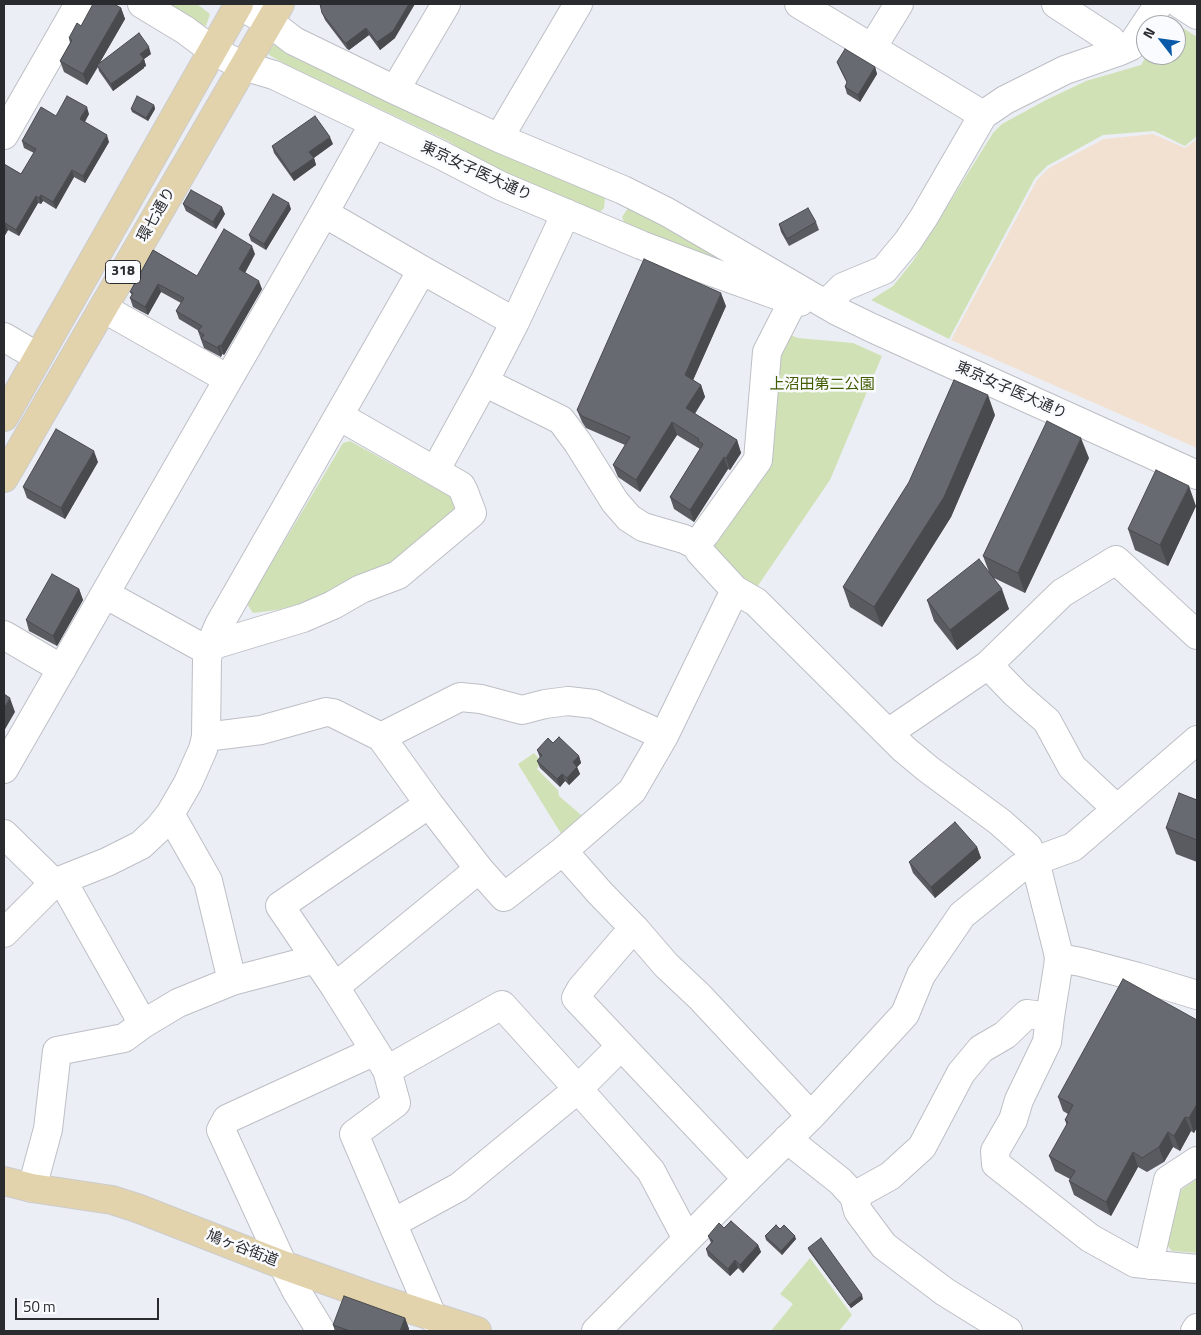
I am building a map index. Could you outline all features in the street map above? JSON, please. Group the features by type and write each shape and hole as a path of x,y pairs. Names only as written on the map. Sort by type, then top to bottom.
{"main road":[{"name":"318","path":"4,417 238,4"},
{"name":"環七通り","path":"4,478 274,13"},
{"name":"鳩ヶ谷街道","path":"4,1181 32,1188 112,1200 138,1208 283,1265 433,1318 477,1331"}],"street":[{"path":"5,132 79,4"},
{"name":"東京女子医大通り","path":"142,4 185,30 212,50 243,66 274,75 501,186 642,245 793,301 826,304"},
{"name":"東京女子医大通り","path":"238,4 274,13 294,41 394,90 499,138 623,190 667,212 826,304 872,328 1197,475"},
{"path":"394,90 446,4"},
{"path":"499,138 578,4"},
{"path":"798,4 983,115"},
{"path":"872,48 899,4"},
{"path":"826,304 843,287 884,270 908,241 924,217 983,115 1006,100 1065,70 1131,46 1159,4"},
{"path":"1180,4 1197,15"},
{"path":"1062,5 1111,40 1120,51"},
{"path":"4,770 374,124"},
{"path":"324,213 515,322"},
{"path":"435,471 515,322 566,213"},
{"path":"4,933 58,881 107,862 141,845 170,814 188,783 203,749 206,737 207,659 219,625 422,270"},
{"path":"696,545 758,460 767,352 793,301"},
{"path":"102,308 228,379"},
{"path":"4,337 38,357"},
{"path":"484,382 561,420 615,502 630,518 643,527 684,539 696,545 700,552 735,590 756,602 928,769 1000,822 1028,848 1035,861 1059,958 1047,1042 1019,1100 1013,1120 995,1151 996,1164 1090,1238 1135,1263 1150,1266 1197,1269"},
{"path":"106,594 201,647 210,646 304,618 333,605 361,589 398,575 472,513 461,486 339,416"},
{"path":"888,732 988,665 1062,593 1116,560 1197,635"},
{"path":"206,737 261,730 326,712 381,736 429,804 504,897 563,851 632,791 664,736 735,590"},
{"path":"4,635 62,669"},
{"path":"988,665 1016,694 1047,721 1072,767 1117,809"},
{"path":"381,736 460,697 481,699 522,710 568,701 594,704 664,736"},
{"path":"596,1331 811,1116 905,1014 921,975 962,915 1020,868 1073,847 1197,740"},
{"path":"429,804 280,906 335,987 381,1061 396,1103 354,1134 433,1318"},
{"path":"170,814 208,881 232,981"},
{"path":"4,834 58,881 143,1024"},
{"path":"563,851 666,965 700,998 811,1116"},
{"path":"335,987 480,869"},
{"path":"635,929 581,989 576,998 746,1179"},
{"path":"1059,958 1138,977 1197,995"},
{"path":"32,1188 48,1129 56,1051 124,1038 178,1003 232,981 316,959"},
{"path":"321,1331 283,1265 221,1130 226,1118 381,1061 502,1005 651,1171 687,1239"},
{"path":"854,1196 890,1176 922,1146 961,1073 981,1049 1005,1034 1027,1014 1050,1017"},
{"path":"393,1223 459,1187 578,1088 621,1046"},
{"path":"787,1139 838,1179 854,1196 858,1211 884,1246 945,1292 1008,1331"},
{"path":"1150,1266 1168,1180 1197,1161"}],"shaded area":[{"path":"1153,134 1185,148 1197,139 1197,448 951,340 1037,180 1049,168 1104,139"}],"green space":[{"path":"161,4 197,4 210,14 206,26 174,12"},
{"path":"1186,30 1197,37 1197,136 1185,146 1154,131 1103,135 1047,166 1035,178 949,339 871,300 893,286 913,261 993,133 1002,124 1086,81 1141,65 1186,65"},
{"path":"275,44 603,195 605,199 604,208 597,215 491,168 448,141 269,55 268,51"},
{"path":"628,208 643,209 773,283 627,229 622,217"},
{"name":"上沼田第二公園","path":"788,334 798,338 853,343 882,356 830,480 757,587 739,576 713,546 768,464 779,358"},
{"path":"350,441 453,498 456,508 390,563 358,575 315,600 277,610 253,613 247,604 343,443"},
{"path":"534,753 542,762 537,769 558,790 559,796 587,820 565,840 518,764"},
{"path":"1197,1179 1197,1253 1172,1251 1167,1245 1181,1190"},
{"path":"810,1258 852,1315 839,1331 771,1331 793,1304 780,1294"}],"building":[{"path":"93,4 114,4 121,8 83,74 60,61 72,40 69,38 77,23 81,26"},
{"path":"320,4 409,4 393,31 377,42 366,28 346,43 322,13"},
{"path":"139,33 149,47 140,54 144,59 111,84 97,65"},
{"path":"845,49 875,67 858,95 845,87 847,82 837,62"},
{"path":"67,96 87,107 80,119 107,135 83,176 72,170 53,202 41,195 39,198 36,196 16,230 5,223 4,226 4,164 21,174 36,149 22,141 41,107 56,116"},
{"path":"137,96 154,105 146,118 131,109"},
{"path":"315,116 330,137 309,152 314,158 291,174 272,146"},
{"path":"191,190 222,207 213,222 183,204"},
{"path":"273,194 289,203 264,244 249,235"},
{"path":"808,208 816,222 787,239 779,224"},
{"path":"224,229 252,246 239,269 259,281 221,346 219,345 218,348 201,339 204,335 198,331 202,326 176,311 184,298 158,284 145,307 130,298 133,293 130,292 153,250 197,276"},
{"path":"644,259 721,293 685,375 701,385 686,408 737,440 690,510 670,497 703,444 698,441 699,439 672,422 636,480 613,465 630,437 582,416 577,410"},
{"path":"954,380 988,395 944,497 874,607 843,587 909,482"},
{"path":"1047,421 1081,438 1018,573 983,556"},
{"path":"56,429 94,451 61,508 23,487"},
{"path":"1156,470 1189,486 1160,545 1128,529"},
{"path":"979,559 1002,589 950,630 927,600"},
{"path":"52,574 79,589 53,636 26,620"},
{"path":"4,694 10,698 4,708"},
{"path":"559,737 579,756 573,762 577,767 567,778 562,774 557,779 537,761 542,755 537,750 548,738 553,743"},
{"path":"1179,793 1197,800 1197,840 1166,828"},
{"path":"955,822 977,847 931,887 909,862"},
{"path":"1123,979 1197,1020 1197,1104 1189,1118 1185,1117 1174,1136 1168,1132 1159,1147 1142,1158 1133,1152 1106,1202 1069,1181 1075,1171 1049,1156 1068,1122 1065,1120 1073,1105 1058,1097"},
{"path":"731,1221 758,1245 740,1265 735,1260 728,1269 706,1249 713,1241 708,1236 719,1223 724,1228"},
{"path":"776,1225 780,1229 784,1225 795,1236 781,1251 765,1236"},
{"path":"821,1238 862,1295 849,1305 808,1248"},
{"path":"344,1296 405,1318 400,1331 350,1331 333,1325"}]}
